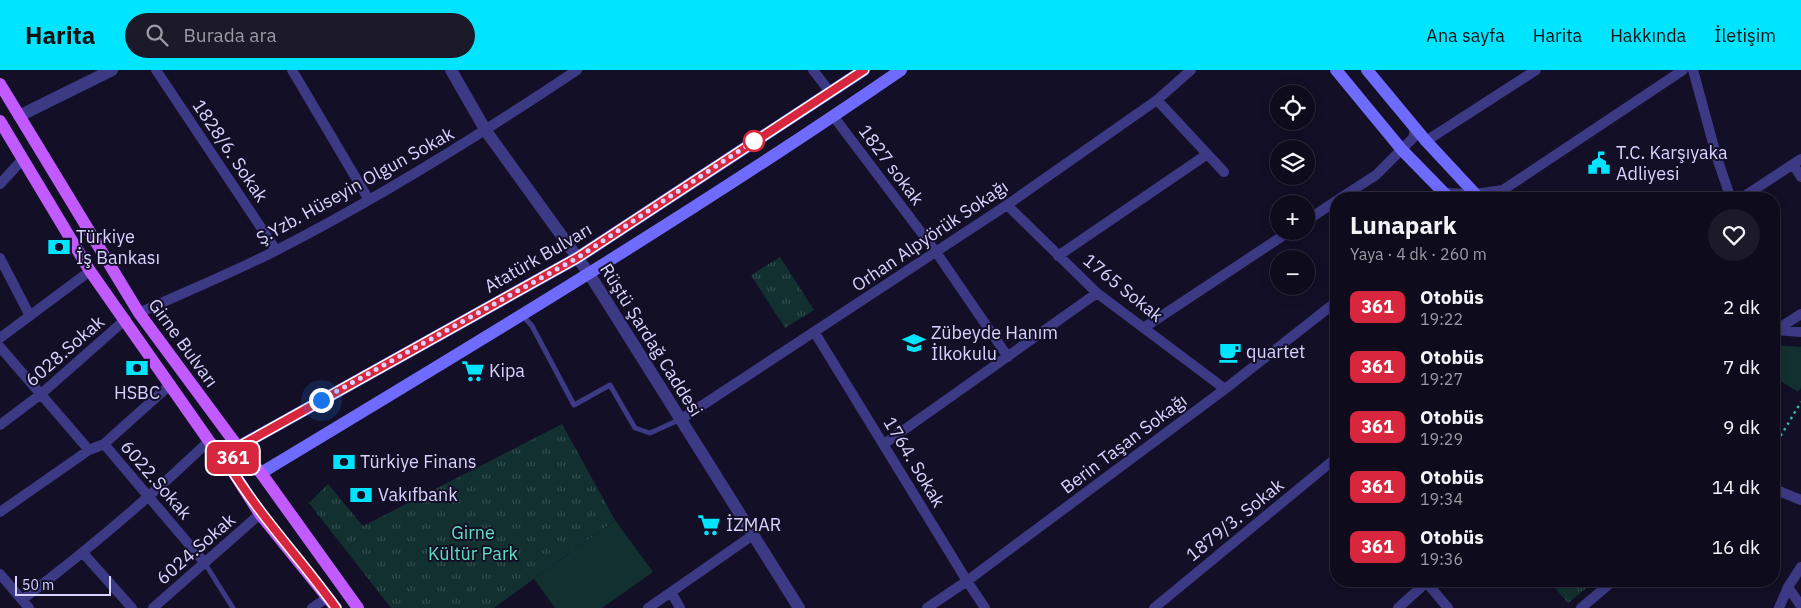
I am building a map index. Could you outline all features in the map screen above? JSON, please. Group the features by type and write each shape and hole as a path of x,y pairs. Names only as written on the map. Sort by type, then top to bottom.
{"main road":[{"name":"Atatürk Bulvarı","path":"238,447 577,258 864,70"},
{"path":"238,447 230,467 261,473 590,275 834,116 901,70"},
{"path":"1336,70 1402,150 1440,192"},
{"path":"1367,70 1426,142 1473,192"},
{"name":"Girne Bulvarı","path":"0,84 139,313 238,447 261,473 358,608"},
{"name":"Girne Bulvarı","path":"0,122 90,271 171,384 209,441 230,467 260,514 336,608"}],"street":[{"path":"19,116 112,70"},
{"name":"1828/6. Sokak","path":"156,70 276,250"},
{"path":"292,70 369,200"},
{"name":"Rüştü Şardağ Caddesi","path":"451,70 486,131 590,275 799,608"},
{"name":"Ş.Yzb. Hüseyin Olgun Sokak","path":"139,313 276,250 369,200 486,131 577,70"},
{"path":"813,70 830,92"},
{"name":"Orhan Alpyörük Sokağı","path":"680,420 1007,205 1156,100 1191,70"},
{"path":"1426,142 1536,70"},
{"path":"1494,192 1503,190 1682,70"},
{"path":"1693,70 1717,158 1729,192"},
{"path":"1156,100 1224,172"},
{"name":"1827 sokak","path":"834,116 936,252 1008,357"},
{"path":"1350,192 1376,175 1402,150 1413,138 1415,129"},
{"path":"1058,256 1206,155"},
{"path":"0,184 23,159"},
{"path":"1751,192 1797,162 1801,177"},
{"name":"1765 Sokak","path":"1007,205 1097,293 1145,327 1225,389"},
{"path":"1315,215 1330,205"},
{"path":"1145,327 1276,240"},
{"path":"0,258 30,316"},
{"path":"0,338 90,271"},
{"path":"884,444 1097,293"},
{"name":"Berin Taşan Sokağı","path":"927,608 967,581 1225,389 1330,307"},
{"path":"1780,326 1801,314"},
{"name":"6028.Sokak","path":"0,425 40,394 126,320"},
{"path":"1780,330 1801,332"},
{"name":"1764. Sokak","path":"815,333 985,608"},
{"path":"0,348 89,450"},
{"path":"104,444 171,384"},
{"path":"0,574 26,604 150,497 209,441"},
{"name":"6022.Sokak","path":"0,512 89,450 104,444 204,562"},
{"name":"1879/3. Sokak","path":"1154,608 1330,463"},
{"path":"1780,492 1801,500"},
{"name":"6024.Sokak","path":"153,608 260,514"},
{"path":"648,608 753,535"},
{"path":"84,553 132,608"},
{"path":"1779,608 1788,587 1801,567"},
{"path":"1398,608 1421,587"},
{"path":"1431,587 1448,608"},
{"path":"1582,608 1593,604 1608,587"},
{"path":"1788,587 1801,606"},
{"path":"671,592 680,608"},
{"path":"312,608 328,596"}],"lane":[{"path":"523,315 532,326 574,404 610,385 635,428 650,433 680,420"},
{"path":"204,562 233,608"}],"path":[{"path":"1780,437 1801,402"}],"green space":[{"path":"780,257 814,310 785,328 751,275"},
{"path":"1780,345 1801,347 1801,388 1798,392 1780,381"},
{"name":"Girne Kültür Park","path":"562,424 615,520 494,608 391,608 309,503 328,484 363,526"},
{"path":"615,520 653,572 602,608 555,608 534,579"},
{"path":"1554,587 1588,587 1568,603"}],"bus line":[{"name":"361","path":"336,608 260,514 230,467 238,447 577,258 864,70"}],"place":[{"name":"T.C. Karşıyaka Adliyesi","path":"1599,163"},
{"name":"Türkiye İş Bankası","path":"59,247"},
{"name":"Zübeyde Hanım İlkokulu","path":"914,343"},
{"name":"quartet","path":"1230,352"},
{"name":"HSBC","path":"137,368"},
{"name":"Kipa","path":"473,371"},
{"name":"Türkiye Finans","path":"344,462"},
{"name":"Vakıfbank","path":"361,495"},
{"name":"İZMAR","path":"709,525"}],"route":[{"path":"321,400 577,258 754,141"}]}
